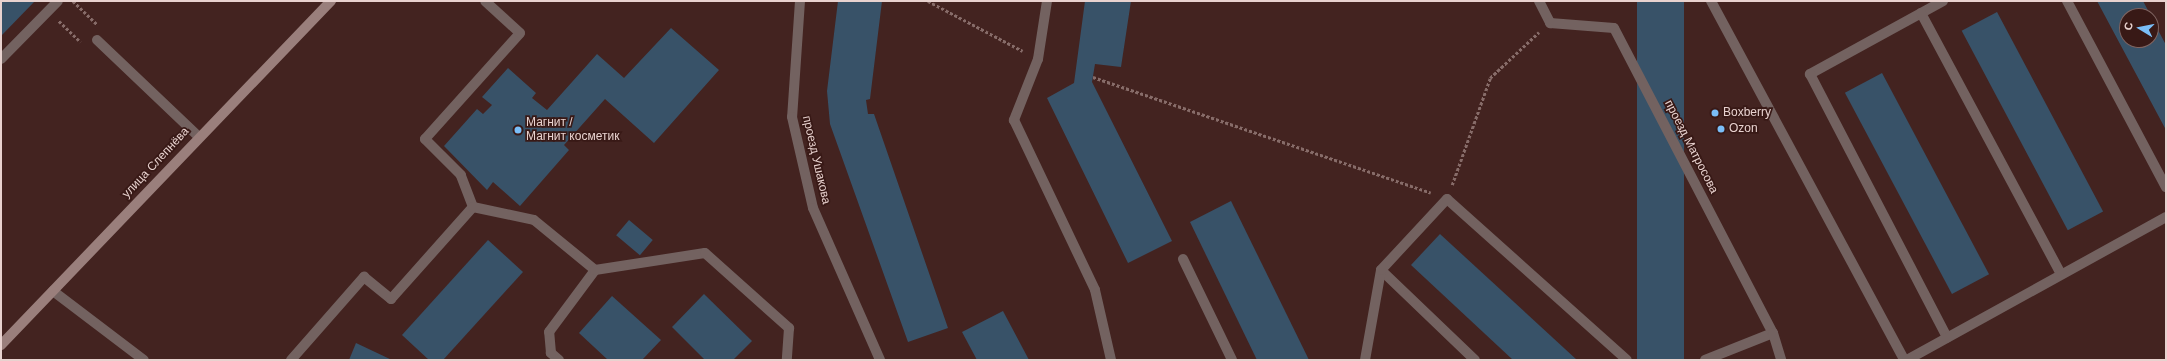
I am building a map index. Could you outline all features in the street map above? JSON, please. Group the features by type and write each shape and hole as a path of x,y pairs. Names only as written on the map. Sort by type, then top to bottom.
{"street":[{"path":"1,59 58,1"},
{"name":"улица Слепнёва","path":"1,345 331,1"},
{"path":"473,208 461,175 426,139 520,33 485,1"},
{"name":"проезд Ушакова","path":"800,1 792,117 813,208 880,360"},
{"path":"1047,1 1038,59 1014,120 1095,290 1111,360"},
{"path":"1538,1 1550,22"},
{"path":"1711,1 1905,360 2166,217"},
{"path":"1944,1 1810,74 1947,337"},
{"path":"2067,1 2166,187"},
{"path":"1921,13 2061,274"},
{"name":"проезд Матросова","path":"1550,22 1614,28 1773,333 1781,360"},
{"path":"97,40 199,137"},
{"path":"1365,360 1381,270 1447,198 1627,360"},
{"path":"473,208 534,220 596,270"},
{"path":"291,360 364,277 391,299 473,208"},
{"path":"559,360 551,353 549,332 596,270 705,252 789,328 787,360"},
{"path":"1183,259 1232,360"},
{"path":"1381,270 1475,360"},
{"path":"53,291 144,360"},
{"path":"1705,360 1773,333"}],"path":[{"path":"48,11 88,49 105,32 73,1"},
{"path":"928,1 1038,59"},
{"path":"1093,77 1447,198 1490,78 1550,22"}],"building":[{"path":"1,1 35,1 1,36"},
{"path":"838,1 882,1 870,99 866,100 868,114 874,114 948,328 908,342 830,124 827,91"},
{"path":"1085,1 1131,1 1121,67 1095,64 1092,82 1172,241 1128,263 1047,98 1074,83"},
{"path":"1637,1 1684,1 1684,360 1637,360"},
{"path":"2097,1 2143,1 2147,8 2119,8 2119,42"},
{"path":"1997,12 2103,212 2068,230 1962,31"},
{"name":"Магнит / Магнит косметик","path":"671,28 719,70 654,143 605,99 564,145 569,150 520,206 493,182 487,190 444,146 477,109 483,114 492,105 482,97 508,68 536,93 532,98 547,110 597,54 624,78"},
{"path":"2159,32 2166,45 2166,130 2122,48 2159,48"},
{"path":"1882,73 1989,274 1952,294 1845,93"},
{"path":"1231,201 1309,360 1257,360 1190,222"},
{"path":"629,220 653,240 640,255 616,235"},
{"path":"1440,234 1577,360 1513,360 1411,265"},
{"path":"488,240 523,272 443,360 429,360 402,335"},
{"path":"704,294 752,341 733,360 705,360 672,327"},
{"path":"612,296 661,340 642,360 608,360 579,333"},
{"path":"1003,311 1029,360 977,360 962,332"},
{"path":"356,343 392,360 349,360"}],"place":[{"name":"Boxberry","path":"1715,113"},
{"name":"Ozon","path":"1721,129"},
{"name":"Магнит / Магнит косметик","path":"518,130"}]}
